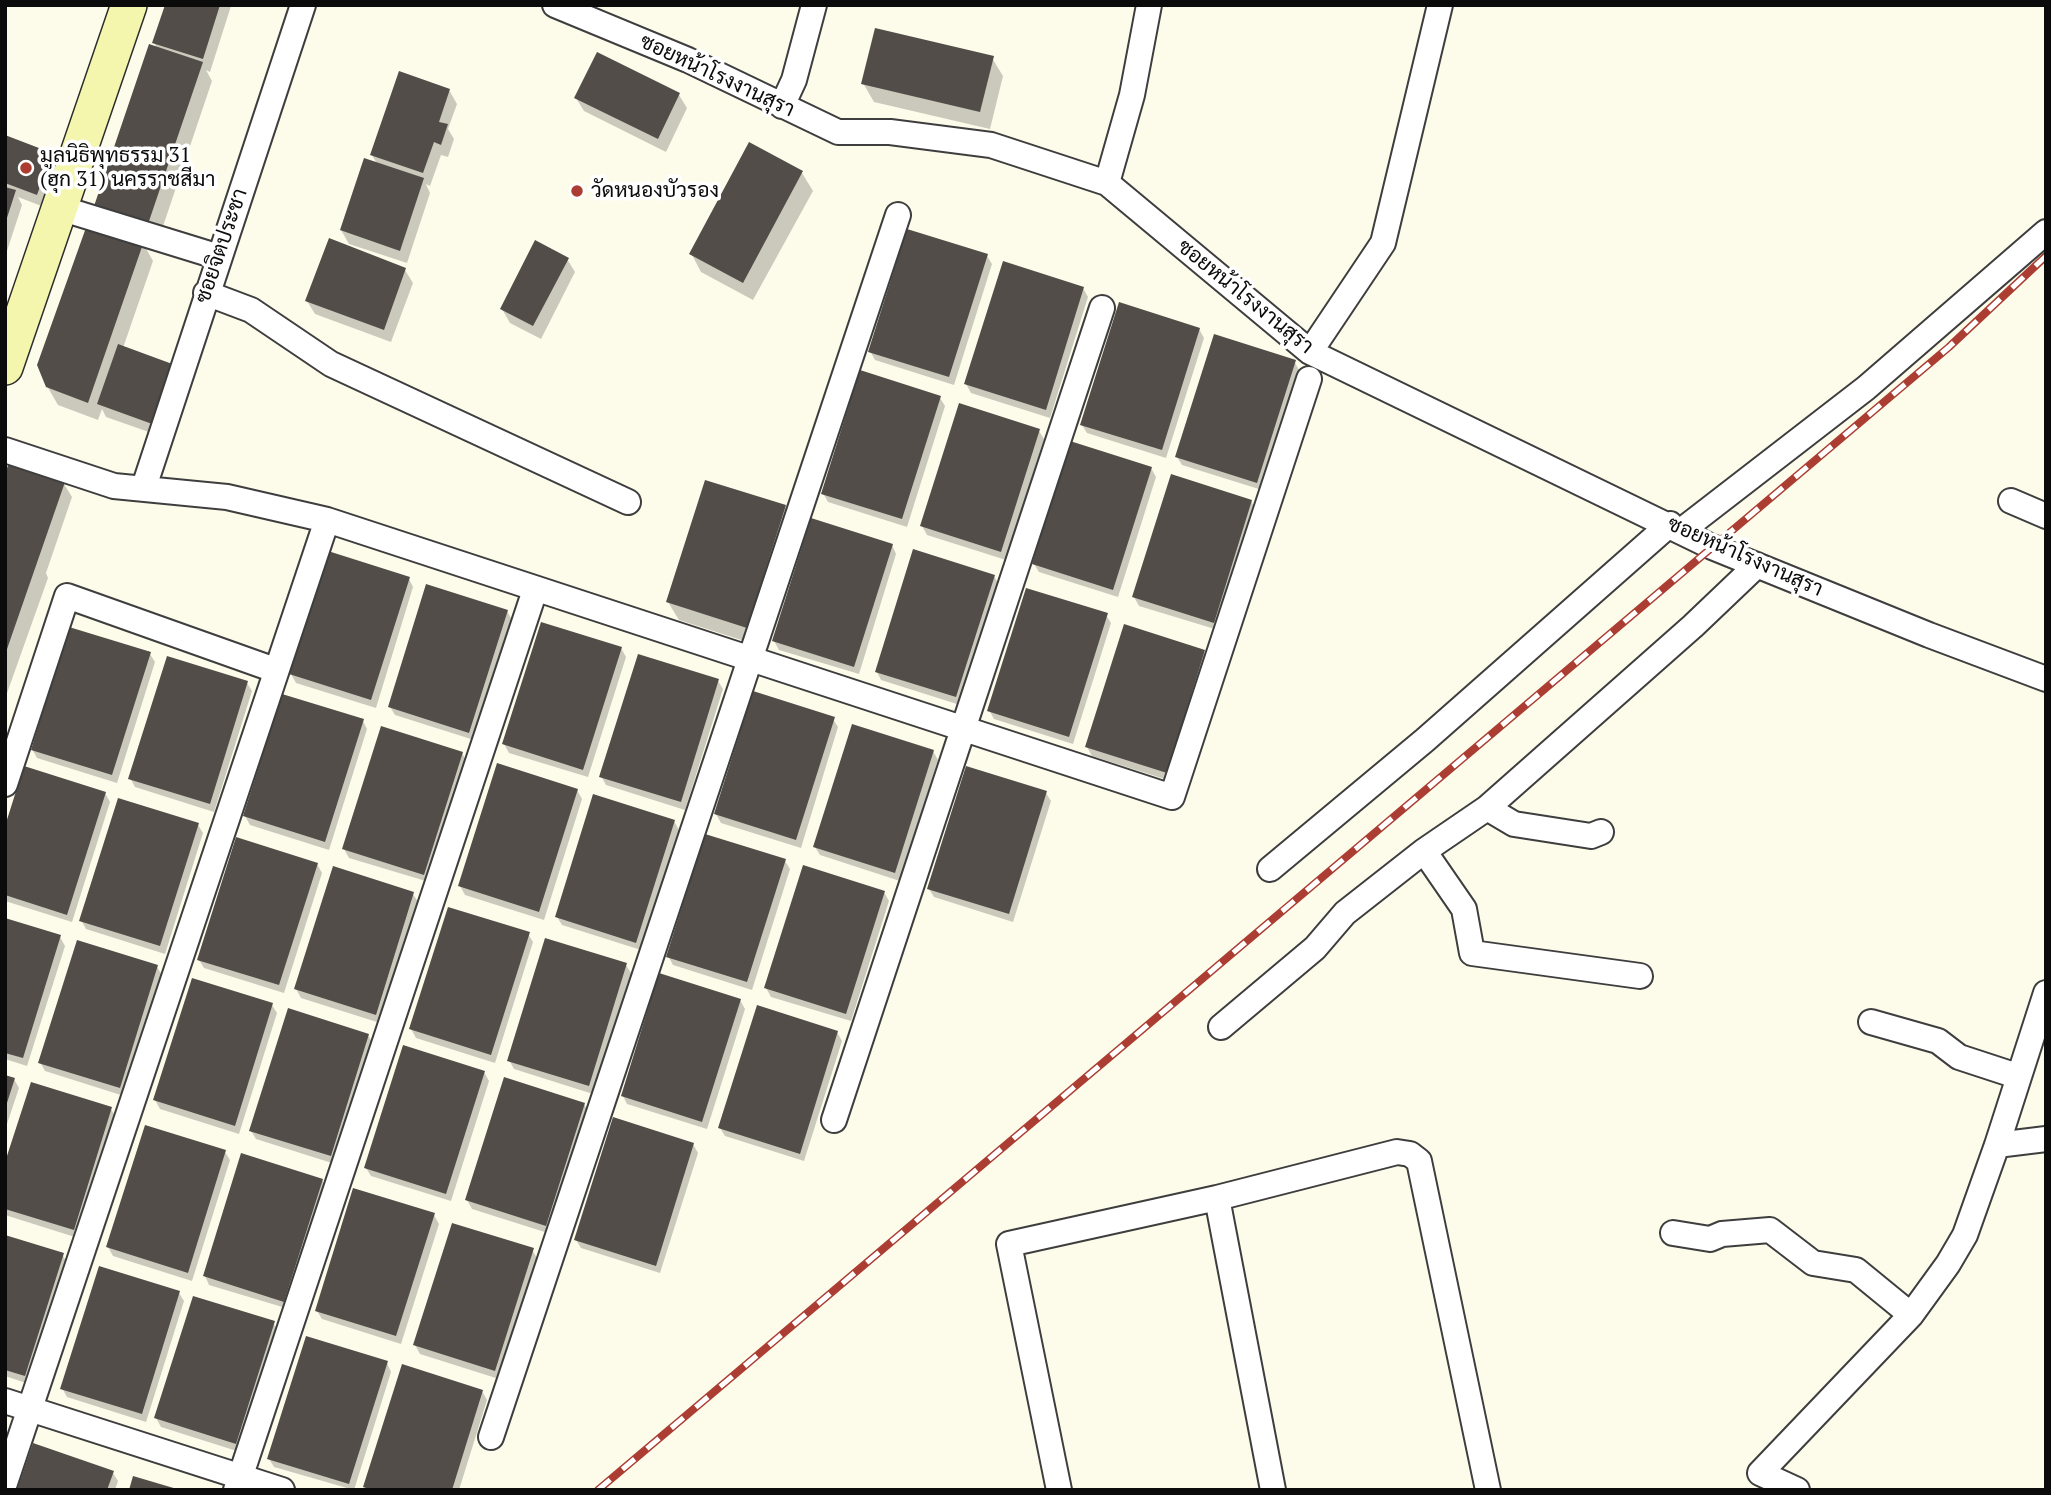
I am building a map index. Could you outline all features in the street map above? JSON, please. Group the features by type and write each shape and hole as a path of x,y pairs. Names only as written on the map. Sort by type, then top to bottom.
{"main road":[{"path":"5,367 129,5"}],"street":[{"name":"ซอยจิตประชา","path":"144,487 303,5"},
{"name":"ซอยหน้าโรงงานสุรา","path":"555,5 688,60 838,132 890,132 991,145 1107,183 1310,352 1476,435 1712,547 2046,679"},
{"path":"782,106 794,80 814,5"},
{"path":"1107,183 1132,95 1149,5"},
{"path":"1310,352 1383,243 1440,5"},
{"path":"60,208 219,257"},
{"path":"491,1437 898,215"},
{"path":"1270,869 1676,528 1866,388 2046,232"},
{"path":"206,293 251,310 331,364 628,502"},
{"path":"834,1120 1102,308"},
{"path":"5,450 114,486 227,497 327,520 1172,797 1309,379"},
{"path":"2011,501 2046,516"},
{"path":"5,1483 327,520"},
{"path":"1221,1027 1315,948 1345,913 1424,851 1487,808 1693,626 1757,565"},
{"path":"239,1482 536,590"},
{"path":"5,784 67,597 275,670"},
{"path":"1487,808 1514,824 1591,836 1601,832"},
{"path":"1424,851 1464,909 1472,953 1640,975"},
{"path":"1797,1490 1760,1473 1911,1315 1965,1235 2046,993"},
{"path":"1871,1022 1938,1041 1959,1057 2017,1076"},
{"path":"1997,1145 2046,1139"},
{"path":"1059,1490 1009,1244 1217,1198 1396,1152 1410,1154 1419,1161 1488,1490"},
{"path":"1217,1198 1273,1490"},
{"path":"1673,1233 1710,1239 1746,1231 1770,1230 1813,1263 1856,1270 1911,1315"},
{"path":"5,1401 239,1482 282,1490"}],"building":[{"path":"165,5 220,5 203,59 152,43"},
{"path":"875,28 994,56 980,112 861,84"},
{"path":"149,44 203,62 146,230 92,212"},
{"path":"597,52 680,93 658,139 574,98"},
{"path":"399,71 450,89 439,122 448,124 441,145 434,142 423,173 370,155"},
{"name":"มูลนิธิพุทธรรม 31 (ฮุก 31) นครราชสีมา","path":"5,135 52,153 37,195 5,183"},
{"path":"749,142 803,171 743,283 689,254"},
{"path":"364,158 424,178 400,251 340,230"},
{"path":"5,187 16,190 6,221 5,221"},
{"path":"88,222 144,241 88,403 46,387 37,365"},
{"path":"907,229 988,254 949,377 868,352"},
{"path":"329,238 406,268 384,330 305,301"},
{"path":"535,240 569,258 533,326 500,309"},
{"path":"1003,261 1084,287 1046,410 964,384"},
{"path":"1119,302 1200,328 1162,450 1080,425"},
{"path":"1214,334 1296,360 1257,483 1175,457"},
{"path":"118,344 175,365 155,425 97,404"},
{"path":"860,370 941,396 902,519 821,494"},
{"path":"959,403 1040,429 1001,552 920,526"},
{"path":"1070,441 1152,467 1113,590 1032,564"},
{"path":"9,463 65,482 6,652 5,473"},
{"path":"1171,474 1252,500 1214,623 1132,597"},
{"path":"705,480 786,505 747,628 666,602"},
{"path":"811,518 893,544 854,667 772,641"},
{"path":"913,549 995,575 956,697 875,672"},
{"path":"328,551 410,577 371,700 289,674"},
{"path":"426,584 508,610 469,733 388,707"},
{"path":"1026,588 1108,613 1069,737 987,711"},
{"path":"541,622 622,647 583,770 502,744"},
{"path":"1124,624 1205,650 1167,773 1085,747"},
{"path":"69,627 151,652 112,775 31,750"},
{"path":"638,654 719,679 681,802 599,777"},
{"path":"167,656 248,681 210,804 128,779"},
{"path":"753,691 835,717 796,840 714,814"},
{"path":"282,694 364,719 325,842 243,816"},
{"path":"852,724 934,750 895,873 813,847"},
{"path":"381,726 463,752 424,875 342,849"},
{"path":"497,763 578,789 539,912 458,886"},
{"path":"24,766 106,792 67,915 5,895 5,826"},
{"path":"966,766 1047,791 1009,914 927,889"},
{"path":"593,794 675,820 636,943 555,917"},
{"path":"118,798 199,823 160,946 79,921"},
{"path":"705,834 786,859 747,982 666,957"},
{"path":"236,837 318,863 279,985 197,960"},
{"path":"803,865 885,891 846,1014 764,988"},
{"path":"333,866 414,892 376,1015 294,989"},
{"path":"448,907 530,932 491,1055 409,1029"},
{"path":"5,918 61,935 23,1058 5,1053"},
{"path":"545,938 627,963 589,1086 507,1061"},
{"path":"77,940 158,965 120,1088 38,1063"},
{"path":"659,973 741,999 702,1122 621,1096"},
{"path":"192,978 273,1003 235,1126 153,1100"},
{"path":"757,1005 838,1031 800,1154 718,1128"},
{"path":"288,1008 369,1034 331,1156 249,1131"},
{"path":"403,1045 485,1071 446,1194 364,1168"},
{"path":"5,1075 15,1078 6,1106 5,1106"},
{"path":"504,1077 585,1103 546,1226 465,1200"},
{"path":"31,1082 112,1107 74,1230 5,1209 5,1162"},
{"path":"613,1117 694,1143 656,1266 574,1240"},
{"path":"145,1125 226,1150 188,1273 106,1247"},
{"path":"241,1153 323,1179 284,1302 203,1276"},
{"path":"353,1188 435,1213 396,1336 315,1311"},
{"path":"452,1223 534,1248 495,1371 413,1345"},
{"path":"5,1235 64,1253 25,1376 5,1370"},
{"path":"99,1266 180,1291 142,1414 60,1389"},
{"path":"193,1296 275,1321 236,1444 154,1418"},
{"path":"306,1336 388,1361 349,1484 267,1459"},
{"path":"402,1364 483,1390 452,1490 372,1490 363,1487"},
{"path":"33,1443 114,1471 107,1490 17,1490"},
{"path":"133,1476 177,1489 177,1490 129,1490"}],"railway":[{"path":"598,1490 1949,347 2046,256"}],"place":[{"name":"มูลนิธิพุทธรรม 31 (ฮุก 31) นครราชสีมา","path":"26,168"},
{"name":"วัดหนองบัวรอง","path":"577,191"}]}
